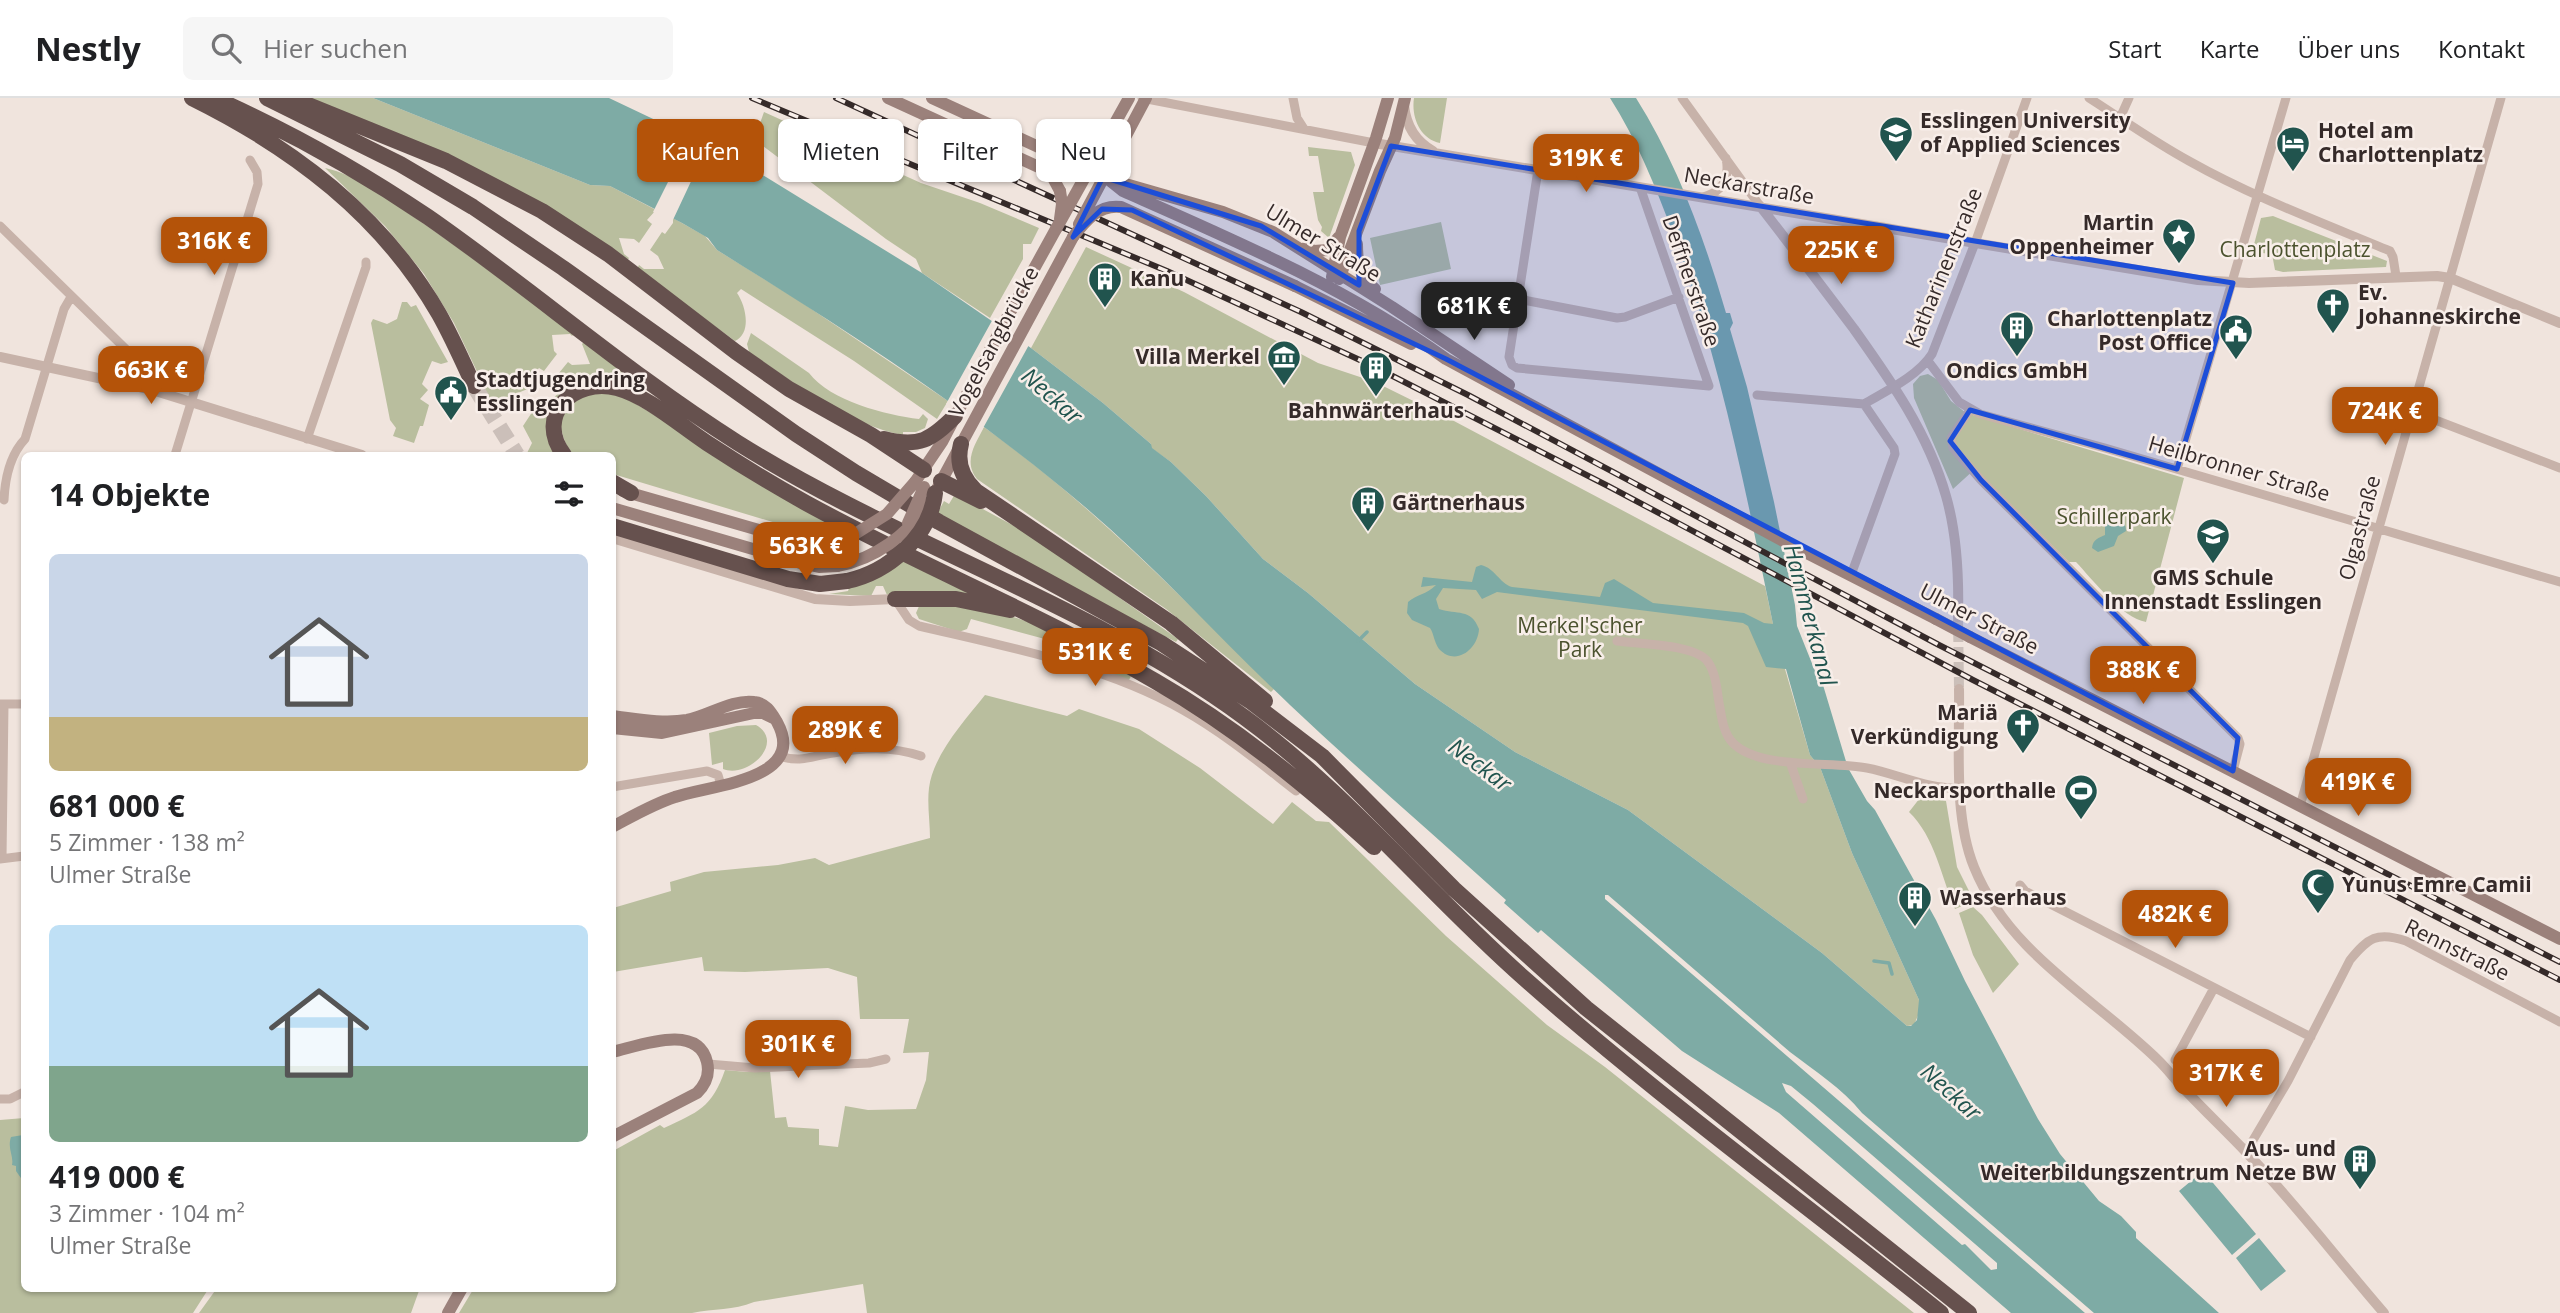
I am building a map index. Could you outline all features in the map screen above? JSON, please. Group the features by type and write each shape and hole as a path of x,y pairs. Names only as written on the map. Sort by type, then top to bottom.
{"highway":[{"path":"192,98 292,155 329,183 365,216 408,267 429,298 474,386"},
{"path":"214,98 308,144 392,194 497,267 649,382 740,444 856,509 1127,644 1219,699 1286,750 1332,790 1476,935 1604,1046 1941,1313"},
{"path":"267,98 378,152 473,207 846,467 939,522 1192,662 1273,718 1322,757"},
{"path":"291,98 446,161 542,211 608,254 780,383 871,435 928,483 996,507"},
{"path":"562,452 556,443 554,426 558,410 565,400 580,389 593,386 624,390 640,398 740,465 808,504 1039,618 1158,682 1249,742 1342,817 1422,895 1476,935"},
{"path":"871,435 906,443 938,439 956,416"},
{"path":"959,450 961,470 968,483 996,507 1194,641 1296,728 1471,905 1577,1001 1969,1313"},
{"path":"616,527 788,579 820,584 847,581 873,573 903,552 929,517 928,483"},
{"path":"616,484 631,493"},
{"path":"895,599 964,600 1039,618"}],"main road":[{"name":"Ulmer Straße","path":"932,98 1036,145"},
{"name":"Vogelsangbrücke","path":"956,416 1129,98"},
{"path":"1337,272 1340,237 1388,98"},
{"name":"Vogelsangbrücke","path":"631,493 787,539 821,543 847,537 871,526 894,509 928,483 959,450 1148,99"},
{"path":"893,100 1048,172 1062,197 1062,212 1056,229"},
{"path":"1332,288 1337,272 1359,231 1391,146 1404,101"},
{"name":"Ulmer Straße","path":"1113,182 1123,191 1332,288 1446,359 1789,544 2560,939"},
{"name":"Ulmer Straße","path":"1122,182 1223,212 1261,226 1286,239 1517,391 1533,405"},
{"path":"1073,237 1096,212 1108,207 1121,207 1295,286 1411,345 1446,359"},
{"path":"1359,231 1357,253 1360,272 1366,282 1392,307"},
{"path":"1286,239 1319,251 1328,250 1340,237"},
{"name":"Vogelsangbrücke","path":"616,509 801,564 837,566 868,556 900,536 916,521 938,439"},
{"path":"616,490 631,493"},
{"path":"616,716 676,721 707,715 739,703 752,702 766,706 776,721 782,740 779,756 764,772 668,800 616,825"},
{"path":"616,728 662,733 759,712 776,721"},
{"path":"616,1051 669,1039 684,1040 698,1047 708,1064 706,1081 697,1093 616,1134"},
{"path":"448,1313 460,1292"}],"street":[{"path":"1293,98 1297,118 1304,130"},
{"path":"1682,98 1895,386 1928,448 1947,498 1954,542 1958,617"},
{"name":"Katharinenstraße","path":"1864,404 1895,386 1928,361 1975,243 2027,98"},
{"path":"2089,98 2189,162 2259,196 2390,251 2396,276"},
{"path":"2120,118 2129,98"},
{"path":"2177,469 2286,98"},
{"name":"Olgastraße","path":"2300,806 2501,98"},
{"name":"Neckarstraße","path":"1148,99 1391,146 2198,280 2233,283 2427,275 2450,278 2560,323"},
{"path":"1404,101 1406,119 1412,132 1421,143 1438,154"},
{"path":"1703,197 1717,191 1726,181 1725,156"},
{"path":"176,452 258,184 257,172 250,160"},
{"path":"1538,170 1518,299 1617,318 1679,297"},
{"name":"Deffnerstraße","path":"1518,299 1509,360 1517,368 1709,386 1642,187"},
{"path":"0,226 138,361"},
{"path":"307,439 366,262"},
{"path":"4,500 4,487 15,449 25,439 64,309 71,297"},
{"path":"0,356 149,389 352,452"},
{"name":"Heilbronner Straße","path":"1928,361 1954,398 1970,410 2560,582"},
{"path":"1758,395 1864,404 1894,448 1895,454 1851,575"},
{"path":"1970,410 1953,432 1953,448 2122,624 2238,738 2240,744 2234,771"},
{"path":"2412,411 2560,468"},
{"path":"616,539 815,598 850,601 895,599 909,620 919,626 1070,664 1131,686 1175,706 1226,737 1296,791"},
{"path":"1617,641 1699,653 1711,667 1724,729 1731,742 1753,754 1790,762 1857,766 1942,788 1961,788"},
{"path":"1959,689 1961,788 1965,832 1973,865 1989,896 2007,922 2040,959 2130,1033 2246,1152 2384,1313"},
{"path":"21,704 2,704 1,858 21,856"},
{"path":"779,756 795,761 848,750 877,748 897,749 920,756"},
{"path":"1790,762 1803,799"},
{"path":"616,786 707,771 718,775 721,785"},
{"path":"2020,885 2025,891 2311,1037"},
{"name":"Rennstraße","path":"2246,1152 2257,1137 2350,960 2366,942 2385,935 2406,941 2560,1021"},
{"path":"2175,1060 2214,988"},
{"path":"708,1064 755,1068 869,1063 886,1059"},
{"path":"0,1099 10,1099 21,1094"}],"highlighted area":[{"path":"1391,146 2233,283 2177,469 1970,410 1950,441 1981,480 2238,738 2233,771 1446,359 1132,210 1102,209 1073,237 1103,177 1261,226 1359,285 1359,231"}],"green space":[{"path":"305,98 373,98 590,185 610,186 656,210 647,220 652,224 639,243 634,239 619,238 624,254 629,258 627,261"},
{"path":"1414,98 1447,98 1440,143 1427,137 1418,126"},
{"path":"764,112 779,119 778,157 764,147 764,119 762,119"},
{"path":"1308,147 1351,152 1355,165 1329,238 1321,231 1313,192 1324,192 1318,156 1309,156"},
{"path":"325,168 349,176 382,195 574,334 552,335 554,351 557,354 544,371 539,368 526,383 530,388 508,397 498,405 483,400 468,389 482,382 454,323 424,274 385,226"},
{"path":"904,175 1039,228 1031,244 1023,244 1023,259 990,318 922,273 916,259 811,182 904,182"},
{"name":"Charlottenplatz","path":"2273,216 2387,261 2386,267 2283,272 2275,270 2272,254 2252,252 2261,218"},
{"path":"673,218 705,236 717,250 798,300 948,401 937,419 854,361 741,289 737,293 746,319 744,332 735,341 637,269 639,265 644,269 664,269 658,256 650,250 662,232 665,234 673,223"},
{"path":"1441,222 1451,269 1380,285 1370,238"},
{"name":"Merkel'scher Park","path":"1086,247 1184,292 1318,363 1375,382 1454,421 1765,586 1776,638 1810,755 1820,767 1852,853 1919,1000 1919,1013 1914,1025 1907,1026 1822,953 1628,810 1515,752 1415,684 1308,593 1263,559 1206,496 1171,462 1151,448 1151,444 1031,348"},
{"path":"402,302 407,302 411,307 416,305 448,362 441,364 432,361 422,384 428,390 420,399 429,405 423,426 420,426 414,443 393,436 396,428 390,420 371,323 373,319 387,324 397,319"},
{"path":"751,333 844,399 891,414 919,419 923,414 928,419 925,428 916,432 903,432 903,435 882,430 842,413 749,352 747,344"},
{"path":"584,342 640,384 637,391 563,395 558,452 528,452 532,443 523,426 542,397 549,402 564,388 554,379 568,362 572,365 590,364 582,344"},
{"name":"Schillerpark","path":"1928,374 1938,380 1951,401 1966,413 2184,478 2146,622 2118,606 2076,562 2069,562 1975,469 1953,489 1914,398 1913,384 1920,376"},
{"path":"583,394 619,394 843,527 822,530 789,527 616,475 616,452 570,452 561,428 563,415"},
{"path":"984,427 1098,519 1274,689 1271,692 1166,609 977,479 971,459"},
{"path":"955,494 1029,534 1178,639 1176,642 1149,628 937,514 944,501 949,504"},
{"path":"905,558 983,597 887,595 883,586 876,586 871,596 829,594 848,591"},
{"path":"934,603 1008,615 1034,624 1131,676 1129,680 1103,672 1096,665 1067,657 1067,645 971,619 967,629 959,632 919,619 916,613 920,604"},
{"path":"985,695 1067,716 1079,709 1139,729 1200,768 1273,824 1292,802 1316,821 1329,822 1446,936 1547,1025 1605,1067 1914,1313 867,1313 863,1284 692,1313 459,1313 472,1292 616,1292 616,1149 660,1125 664,1128 695,1113 715,1093 725,1070 770,1071 775,1118 786,1117 788,1127 819,1129 819,1145 838,1147 845,1106 868,1110 916,1109 926,1080 929,1052 903,1053 909,1019 860,1019 857,977 828,968 704,971 702,957 616,971 616,907 671,891 670,882 704,872 778,865 815,858 829,865 930,838 928,794 932,776 943,751"},
{"path":"756,725 764,732 767,740 760,757 743,769 733,771 723,769 723,762 712,765 709,733 737,726"},
{"path":"1923,794 1946,801 1957,867 1974,901 1955,909 1931,845 1909,812"},
{"path":"1973,907 2019,964 1993,993 1973,955 1959,913"},
{"path":"21,1118 21,1292 206,1292 193,1313 0,1313 0,1120"},
{"path":"214,1292 419,1292 411,1313 199,1313"}],"water":[{"name":"Neckar","path":"373,98 609,98 653,119 637,119 637,182 764,182 764,176 766,177 922,273 1031,348 1103,403 1206,496 1263,559 1308,593 1415,684 1515,752 1628,810 1822,953 1907,1026 1911,1026 1917,1020 1919,1000 1852,853 1820,767 1810,755 1786,669 1766,667 1748,626 1743,623 1497,592 1482,599 1476,590 1443,588 1436,599 1439,609 1468,615 1479,629 1470,649 1459,656 1452,656 1439,649 1430,628 1412,620 1407,613 1408,602 1436,585 1421,587 1423,577 1472,582 1476,567 1481,565 1512,587 1600,597 1605,583 1614,579 1653,603 1744,613 1764,623 1773,624 1753,525 1705,329 1673,233 1652,181 1629,130 1610,98 1636,98 1677,176 1709,257 1726,313 1730,313 1733,323 1730,329 1747,387 1774,502 1797,626 1823,685 1848,768 1875,810 1936,920 2038,1119 2060,1154 2099,1201 2121,1216 2136,1232 2136,1238 2219,1313 2094,1313 1862,1113 1837,1088 1790,1052 1605,895 1605,899 2085,1313 2011,1313 1779,1113 1682,1051 1541,930 1538,933 1504,903 1506,900 1290,705 1138,555 1042,471 906,372 717,250 708,238 610,186 590,185","holes":["1782,1083 1791,1086 1997,1263 1997,1269 1991,1270 1965,1244 1962,1245 1786,1092"]},
{"path":"2112,517 2122,521 2126,531 2118,536 2114,546 2098,552 2092,548 2093,545 2105,535 2105,522"},
{"path":"21,1135 21,1178 16,1166 12,1165 11,1137"},
{"path":"2203,1171 2256,1234 2232,1255 2179,1191"},
{"path":"2259,1238 2286,1271 2261,1291 2236,1258"}],"pier":[{"path":"668,182 691,182 672,222 653,212"},
{"path":"994,317 1030,343 982,430 946,404"}],"waterway":[{"path":"1358,641 1367,632"},
{"path":"1874,961 1889,963 1892,974"}],"tunnel":[{"path":"474,386 515,452"},
{"path":"1958,617 1959,689"}],"railway":[{"path":"752,98 1167,271 1375,367 1608,486 1973,680 2560,980"},
{"path":"836,98 1301,312 1468,395 1939,645 2560,962"}],"place":[{"name":"Esslingen University of Applied Sciences","path":"1896,163"},
{"name":"Hotel am Charlottenplatz","path":"2293,173"},
{"name":"Martin Oppenheimer","path":"2179,265"},
{"name":"Kanu","path":"1105,309"},
{"name":"Ev. Johanneskirche","path":"2333,335"},
{"name":"Ondics GmbH","path":"2017,358"},
{"name":"Charlottenplatz Post Office","path":"2236,361"},
{"name":"Villa Merkel","path":"1284,387"},
{"name":"Bahnwärterhaus","path":"1376,398"},
{"name":"Stadtjugendring Esslingen","path":"451,422"},
{"name":"Gärtnerhaus","path":"1368,533"},
{"name":"GMS Schule Innenstadt Esslingen","path":"2213,565"},
{"name":"Mariä Verkündigung","path":"2023,755"},
{"name":"Neckarsporthalle","path":"2081,821"},
{"name":"Yunus Emre Camii","path":"2318,915"},
{"name":"Wasserhaus","path":"1915,928"},
{"name":"Aus- und Weiterbildungszentrum Netze BW","path":"2360,1191"}],"water label":[{"name":"Hammerkanal","path":"1810,615"}]}
